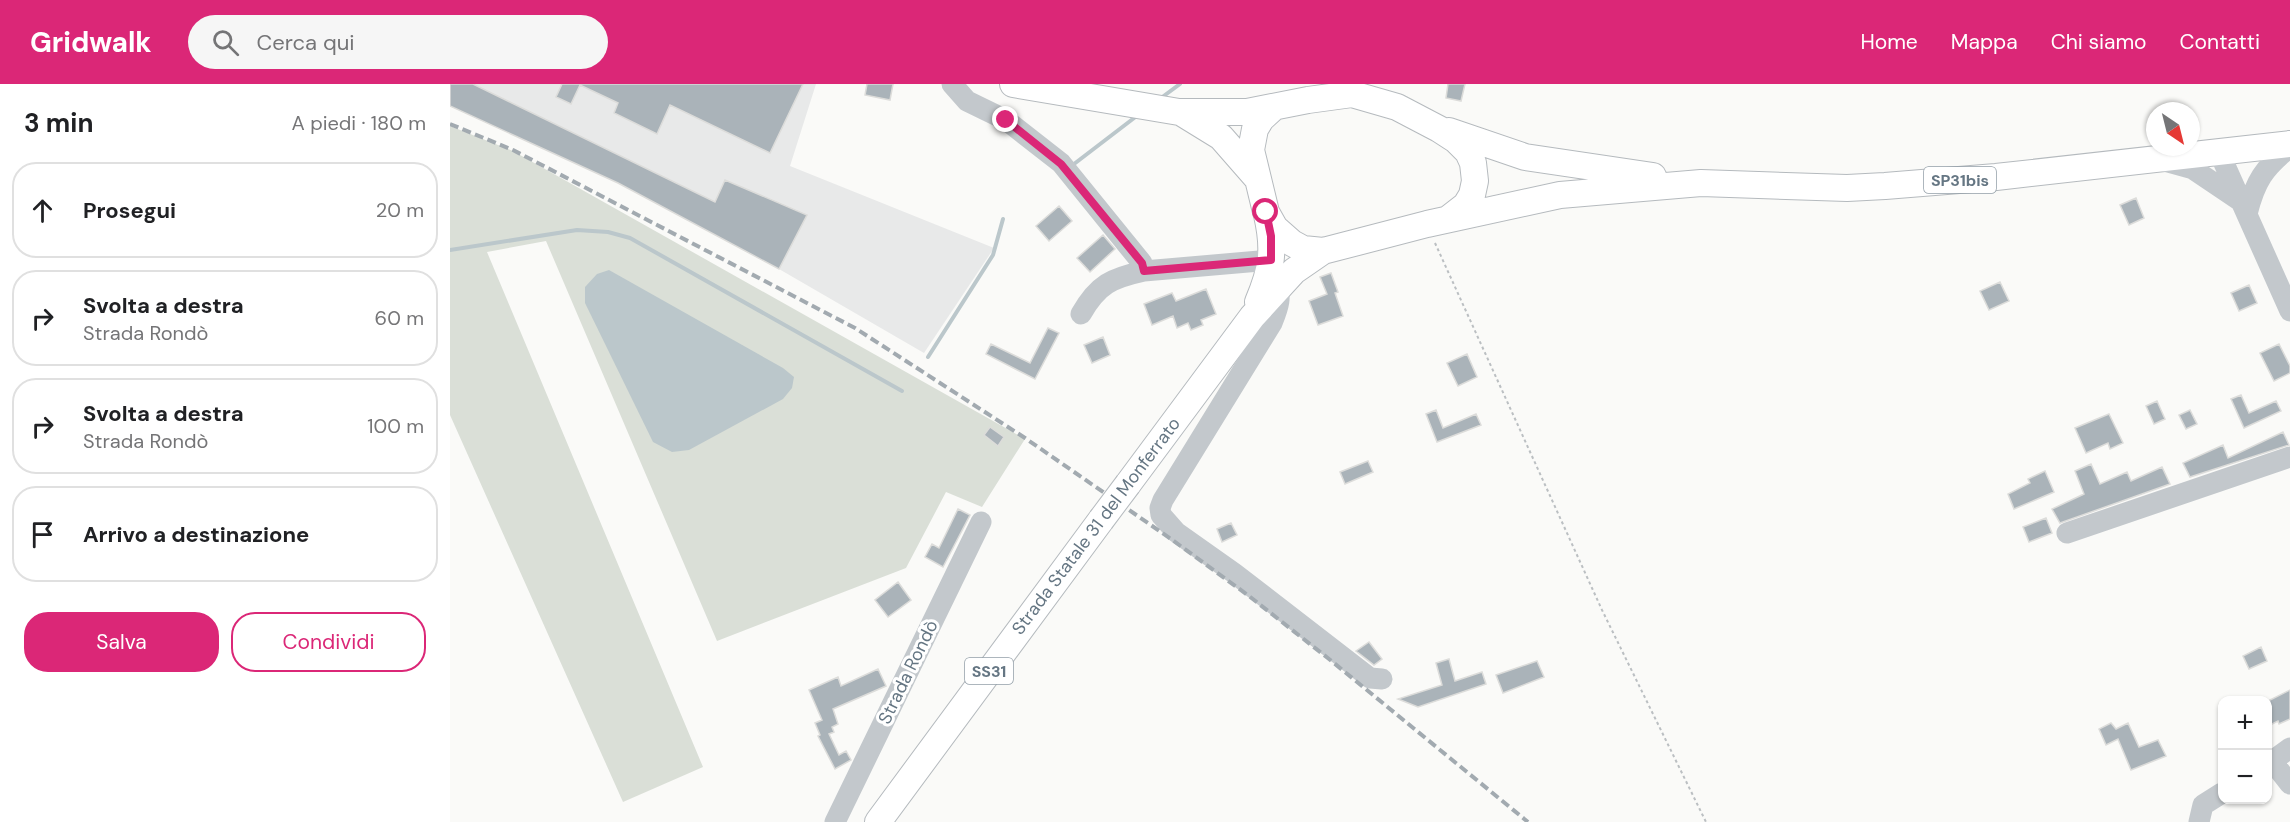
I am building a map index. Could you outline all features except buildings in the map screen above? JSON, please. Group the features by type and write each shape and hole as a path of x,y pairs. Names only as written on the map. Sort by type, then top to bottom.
{"main road":[{"path":"1013,84 1173,110 1247,112 1352,94 1397,107 1456,140 1468,152 1475,172 1472,195 1466,206 1437,221 1323,251 1303,249 1292,243 1275,228 1266,212 1256,177 1251,150 1253,139 1261,119 1272,109"},
{"path":"1173,110 1221,137 1256,177"},
{"name":"SP31bis","path":"1439,129 1457,132 1525,157 1701,183 1847,188 2290,145"},
{"name":"SP31bis","path":"1437,221 1560,195 1701,183"},
{"name":"Strada Statale 31 del Monferrato","path":"878,822 1252,317 1273,272 1271,236 1266,212"},
{"name":"Strada Statale 31 del Monferrato","path":"1273,272 1307,261 1323,251"}],"street":[{"path":"952,84 967,100 1006,120 1066,170 1142,263 1144,271"},
{"path":"2244,207 2262,172 2290,145"},
{"path":"2219,152 2290,311"},
{"path":"2158,159 2193,169 2244,207"},
{"path":"1081,314 1088,301 1103,285 1114,278 1144,271 1273,272 1280,301 1272,323 1162,500 1161,515 1176,531 1370,678 1382,679"},
{"path":"2067,533 2290,457"},
{"name":"Strada Rondò","path":"835,822 981,522"},
{"path":"2272,762 2290,748"},
{"path":"2272,765 2290,784"},
{"path":"2199,822 2203,805 2218,796"}],"path":[{"path":"1437,221 1602,610 1706,822"}],"shaded area":[{"path":"450,84 816,84 790,166 994,248 924,353 779,269 618,183"},
{"path":"450,126 513,151 1025,439 982,507 946,492 906,568 717,641 546,241 487,252 703,767 623,802 450,415"},
{"path":"609,270 783,368 794,377 792,388 783,399 689,450 672,452 653,442 585,303 585,287 597,274"}],"waterway":[{"path":"1161,98 1180,84"},
{"path":"1074,164 1138,115"},
{"path":"928,357 993,255 1003,219"},
{"path":"450,250 577,230 608,232 630,238 902,391"}],"railway":[{"path":"450,124 513,150 855,328 1025,438 1249,596 1528,822"}],"route":[{"path":"1006,120 1061,164 1142,263 1144,271 1271,260 1271,236 1266,212"}]}
